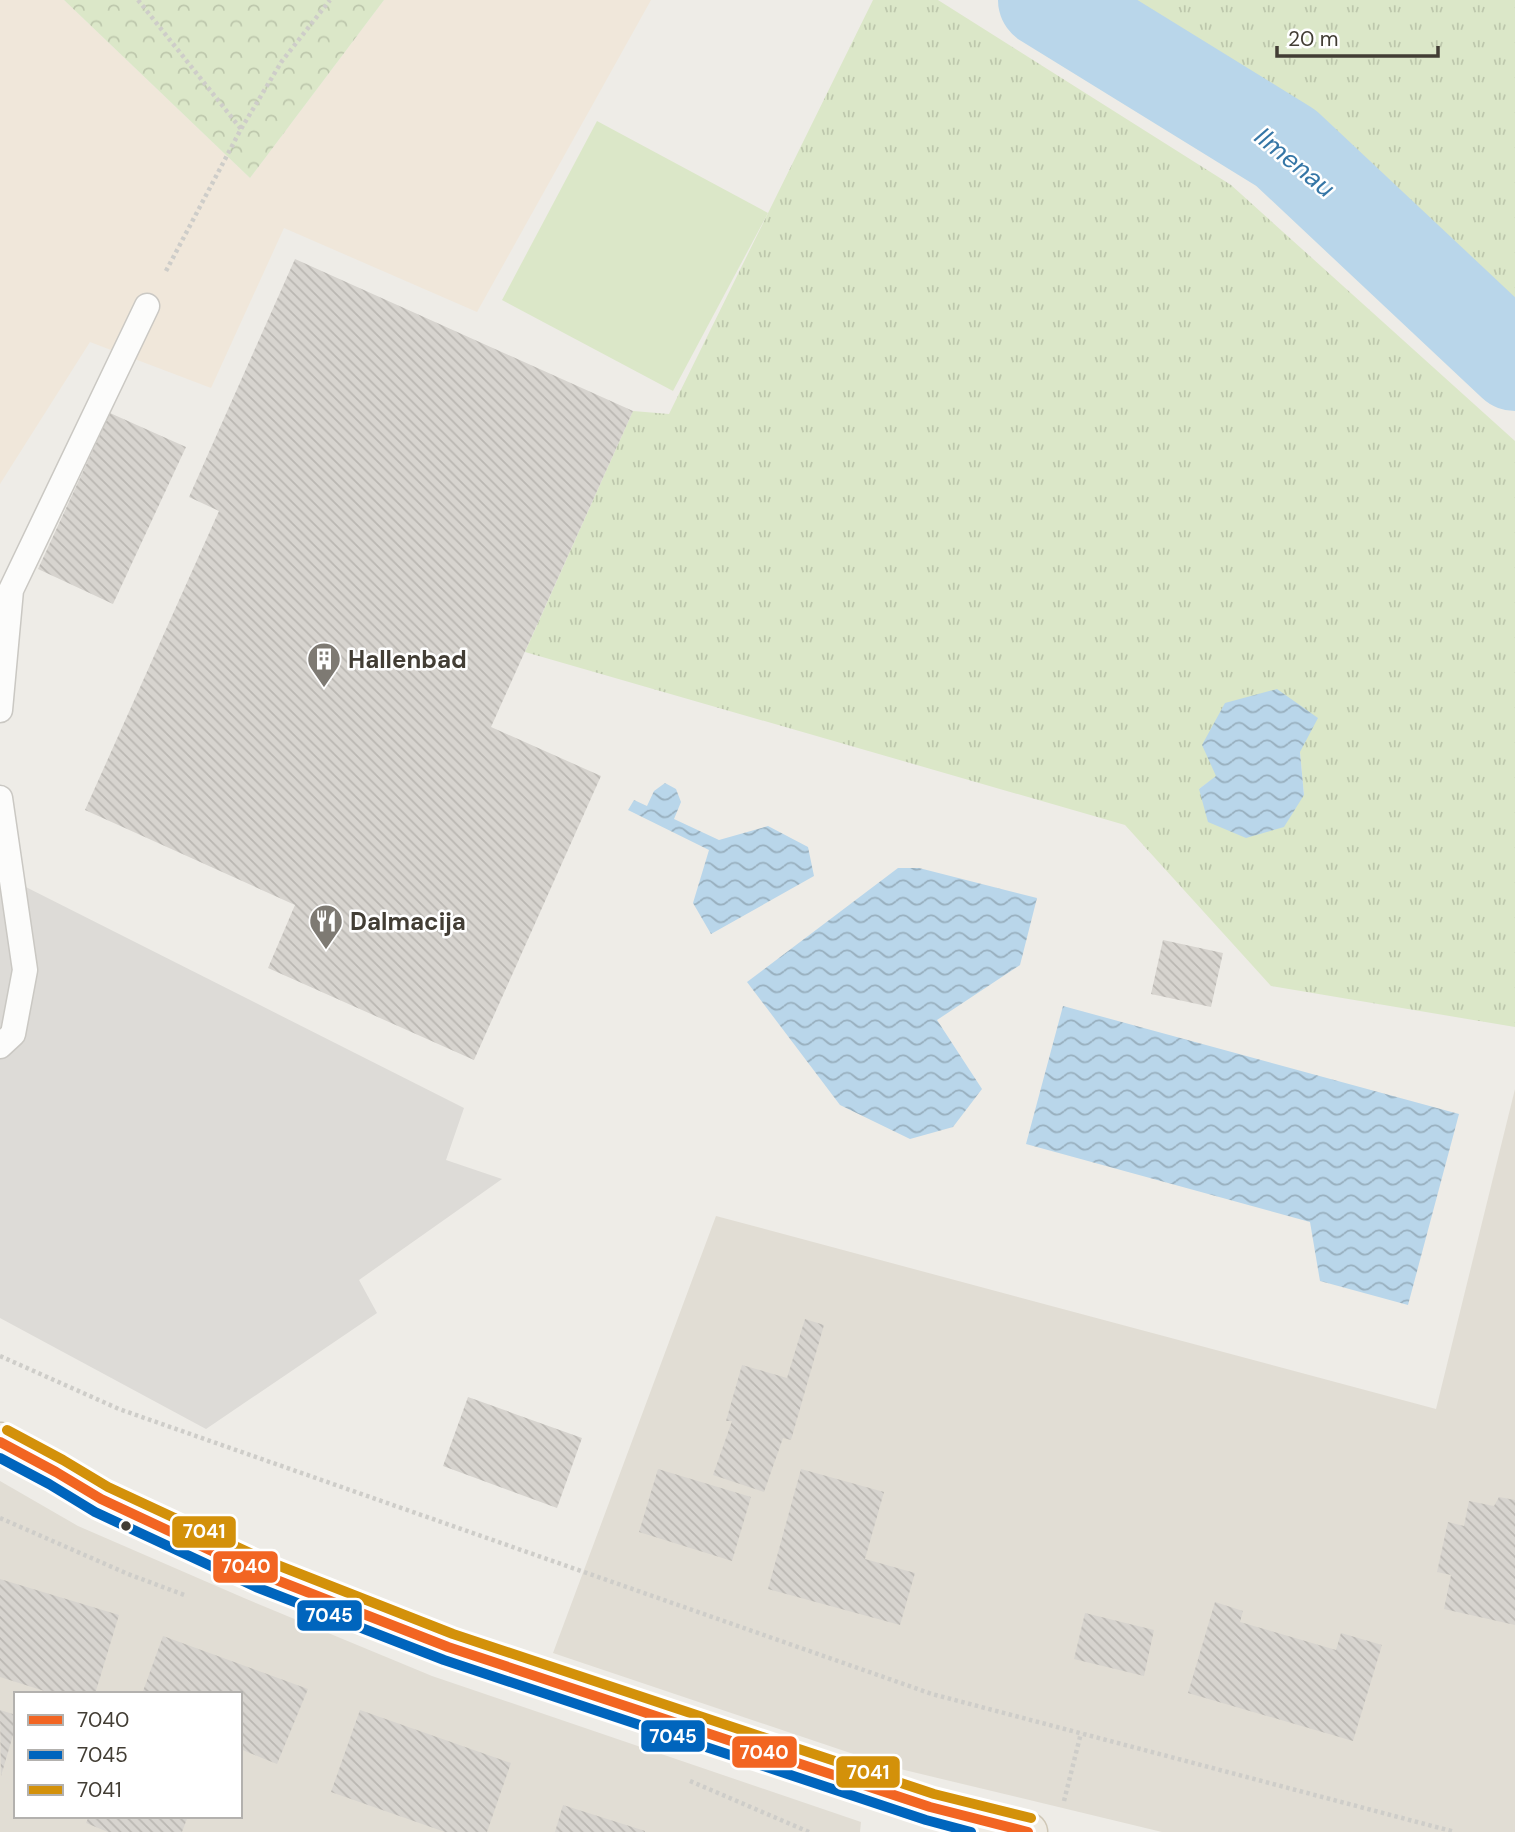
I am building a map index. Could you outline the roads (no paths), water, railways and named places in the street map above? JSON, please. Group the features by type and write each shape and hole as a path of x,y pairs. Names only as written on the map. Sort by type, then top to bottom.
{"main road":[{"path":"0,1441 101,1499 261,1574 448,1647 930,1807 1028,1832"}],"lane":[{"path":"0,710 11,590 147,306"},
{"path":"0,797 25,970 13,1034 0,1046"}],"water":[{"path":"1277,689 1318,718 1300,752 1304,795 1284,827 1246,838 1208,822 1199,789 1216,776 1202,745 1225,703"},
{"path":"665,783 676,789 681,802 674,819 719,840 768,826 808,847 814,876 711,934 693,903 709,850 628,810 634,800 647,806 654,791"},
{"path":"898,868 919,868 1037,898 1020,965 937,1020 982,1089 953,1127 910,1139 840,1105 747,982"},
{"path":"1063,1006 1459,1114 1408,1305 1320,1281 1310,1222 1026,1144"}],"waterway":[{"name":"Ilmenau","path":"1046,0 1286,148 1515,363"}],"place":[{"name":"Hallenbad","path":"324,689"},
{"name":"Dalmacija","path":"326,951"}]}
